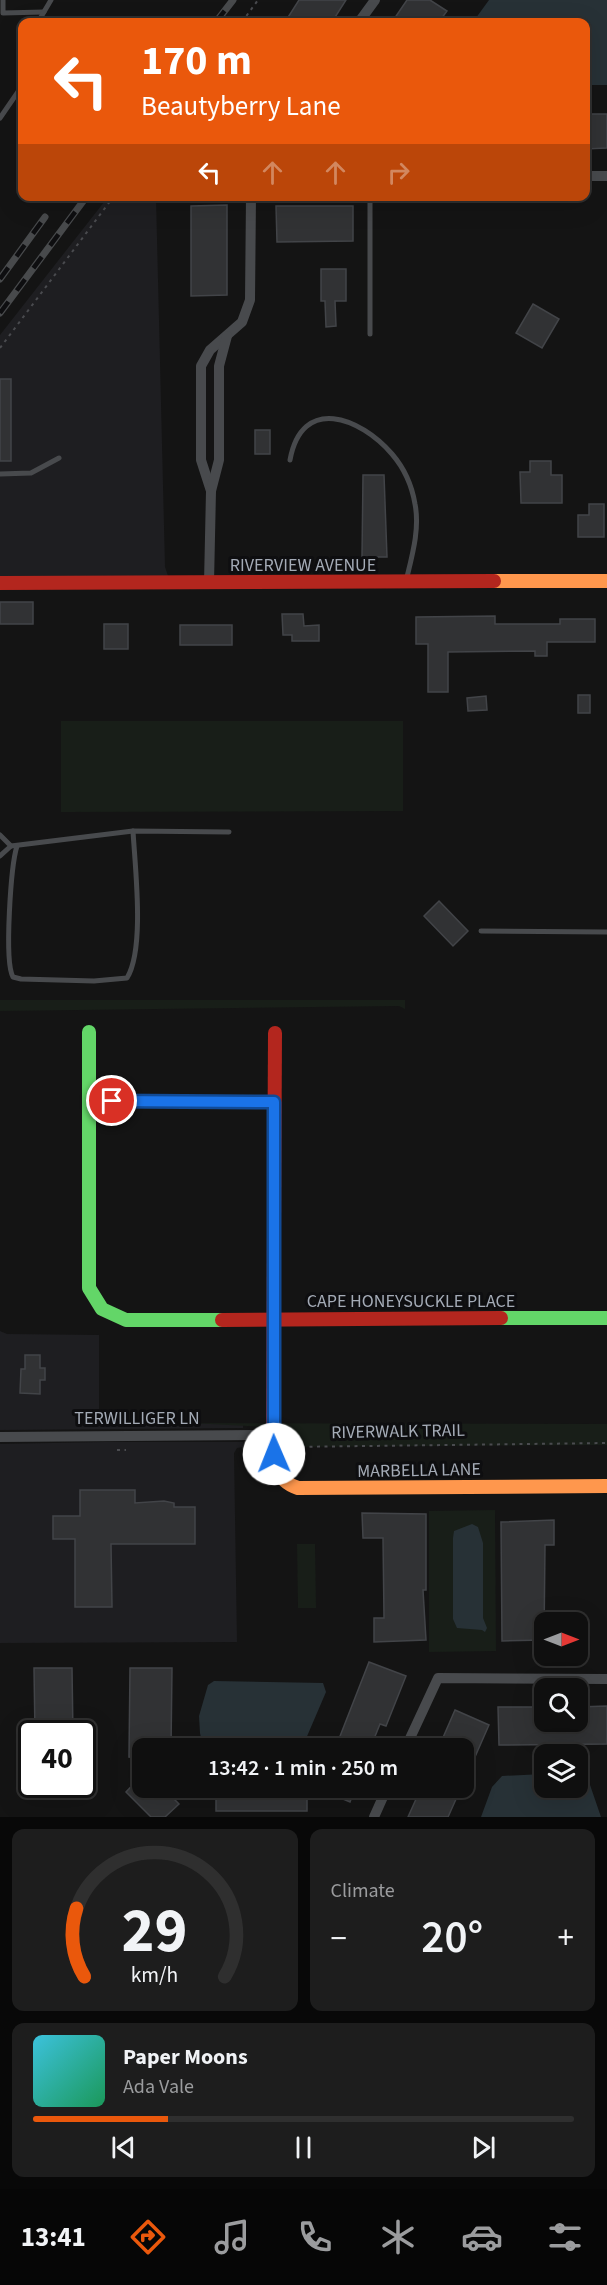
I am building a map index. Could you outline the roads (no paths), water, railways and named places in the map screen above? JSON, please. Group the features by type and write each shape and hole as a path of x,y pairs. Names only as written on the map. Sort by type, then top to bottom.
{"street":[{"path":"362,18 375,0"},
{"path":"590,177 607,176"},
{"path":"210,491 201,460 199,400 201,366 210,350 242,322 250,300 251,201"},
{"path":"209,584 210,491 219,460 219,366 227,336"},
{"path":"199,400 219,400"},
{"name":"RIVERVIEW AVENUE","path":"0,583 607,581"},
{"name":"CAPE HONEYSUCKLE PLACE","path":"88,1032 89,1288 102,1309 126,1320 607,1318"},
{"path":"273,1441 275,1033"},
{"path":"89,1101 274,1102"},
{"name":"TERWILLIGER LN","path":"0,1437 273,1441"},
{"name":"MARBELLA LANE","path":"273,1441 278,1477 286,1486 298,1488 607,1486"},
{"path":"410,1738 438,1678 607,1679"},
{"path":"374,1817 383,1798"}],"lane":[{"path":"3,0 3,13 44,12"},
{"path":"40,18 51,0"},
{"path":"0,118 18,92"},
{"path":"369,201 370,334"},
{"path":"290,460 299,434 307,426 327,417 336,417 356,426 392,454 408,479 417,519 406,582"},
{"path":"0,474 31,473 59,458"},
{"path":"14,846 10,928 10,971 13,977 94,981 127,978 134,967 137,910 133,831"},
{"path":"0,856 14,846 133,831 229,832"},
{"path":"0,835 14,846"},
{"path":"481,931 607,932"}],"railway":[{"path":"219,18 233,0"},
{"path":"0,313 83,201"},
{"path":"0,279 45,217"}]}
